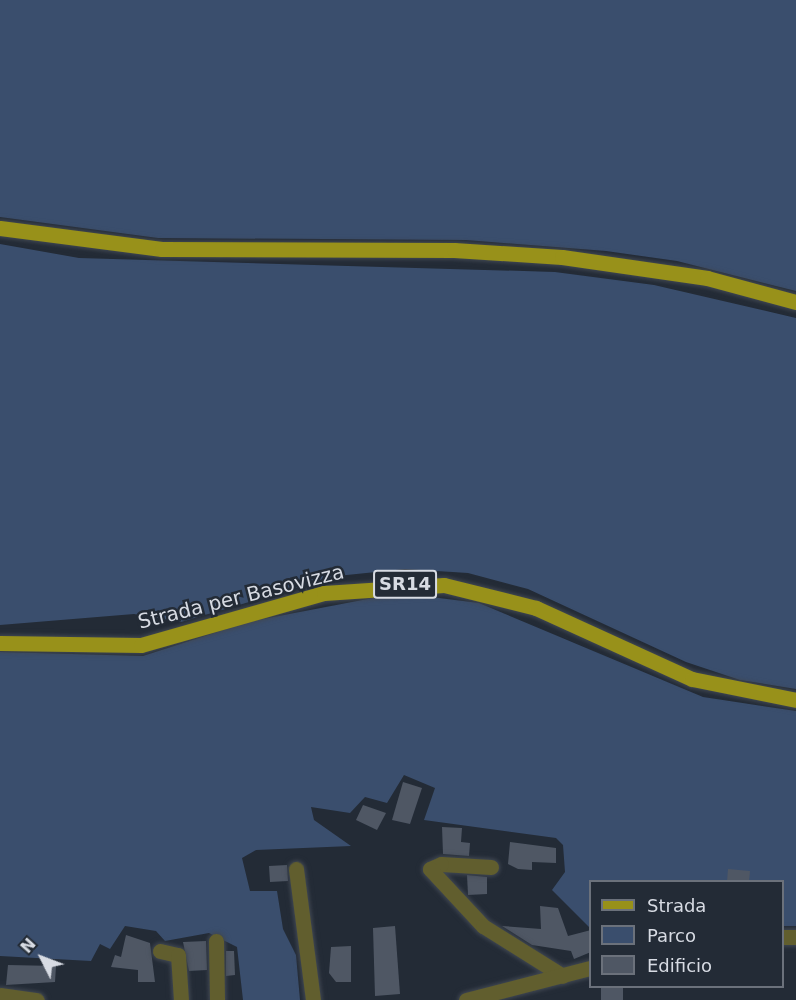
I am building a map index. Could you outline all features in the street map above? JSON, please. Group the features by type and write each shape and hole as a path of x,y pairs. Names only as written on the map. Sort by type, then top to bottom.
{"main road":[{"path":"0,228 162,249 454,250 562,257 707,278 796,302"},
{"name":"Strada per Basovizza","path":"0,643 141,645 324,593 444,585 537,608 692,679 796,700"}],"street":[{"path":"491,867 441,864 430,869 483,926 563,976"},
{"path":"296,869 313,1000"},
{"path":"216,941 217,1000"},
{"path":"160,951 178,955 181,1000"},
{"path":"466,1000 589,969"},
{"path":"0,996 37,1000"}],"green space":[{"path":"0,0 796,0 796,291 677,261 606,251 466,240 158,238 0,217"},
{"path":"0,244 79,258 555,272 654,285 796,318 796,689 740,680 686,662 528,589 468,573 405,569 337,576 181,622 134,614 0,625"},
{"path":"399,593 479,603 703,697 796,711 796,926 784,926 784,880 589,880 589,927 552,890 565,872 563,845 556,838 424,820 435,788 404,775 387,803 365,797 350,813 311,807 314,820 351,846 256,850 242,858 250,891 277,891 283,929 296,955 300,1000 243,1000 237,947 209,933 165,941 156,931 125,926 110,949 100,944 91,961 0,956 0,652 143,656 248,622"}],"building":[{"path":"403,782 422,788 410,824 392,820"},
{"path":"363,805 386,813 377,830 356,820"},
{"path":"442,827 462,828 461,842 470,843 469,856 443,854"},
{"path":"510,842 556,848 556,863 532,862 532,870 518,869 508,864"},
{"path":"287,865 288,881 270,882 269,866"},
{"path":"728,869 750,871 749,880 727,880"},
{"path":"467,875 487,877 487,894 468,895"},
{"path":"540,906 558,908 568,936 589,931 589,953 574,959 571,951 532,945 502,926 541,929"},
{"path":"395,926 400,994 375,996 373,928"},
{"path":"126,935 150,943 155,982 138,982 138,970 111,967 115,955 121,957"},
{"path":"206,941 207,970 189,971 183,942"},
{"path":"351,946 351,982 336,982 329,973 331,947"},
{"path":"226,951 234,951 235,975 226,976"},
{"path":"8,965 56,966 55,982 6,985"},
{"path":"601,988 623,988 623,1000 601,1000"}]}
